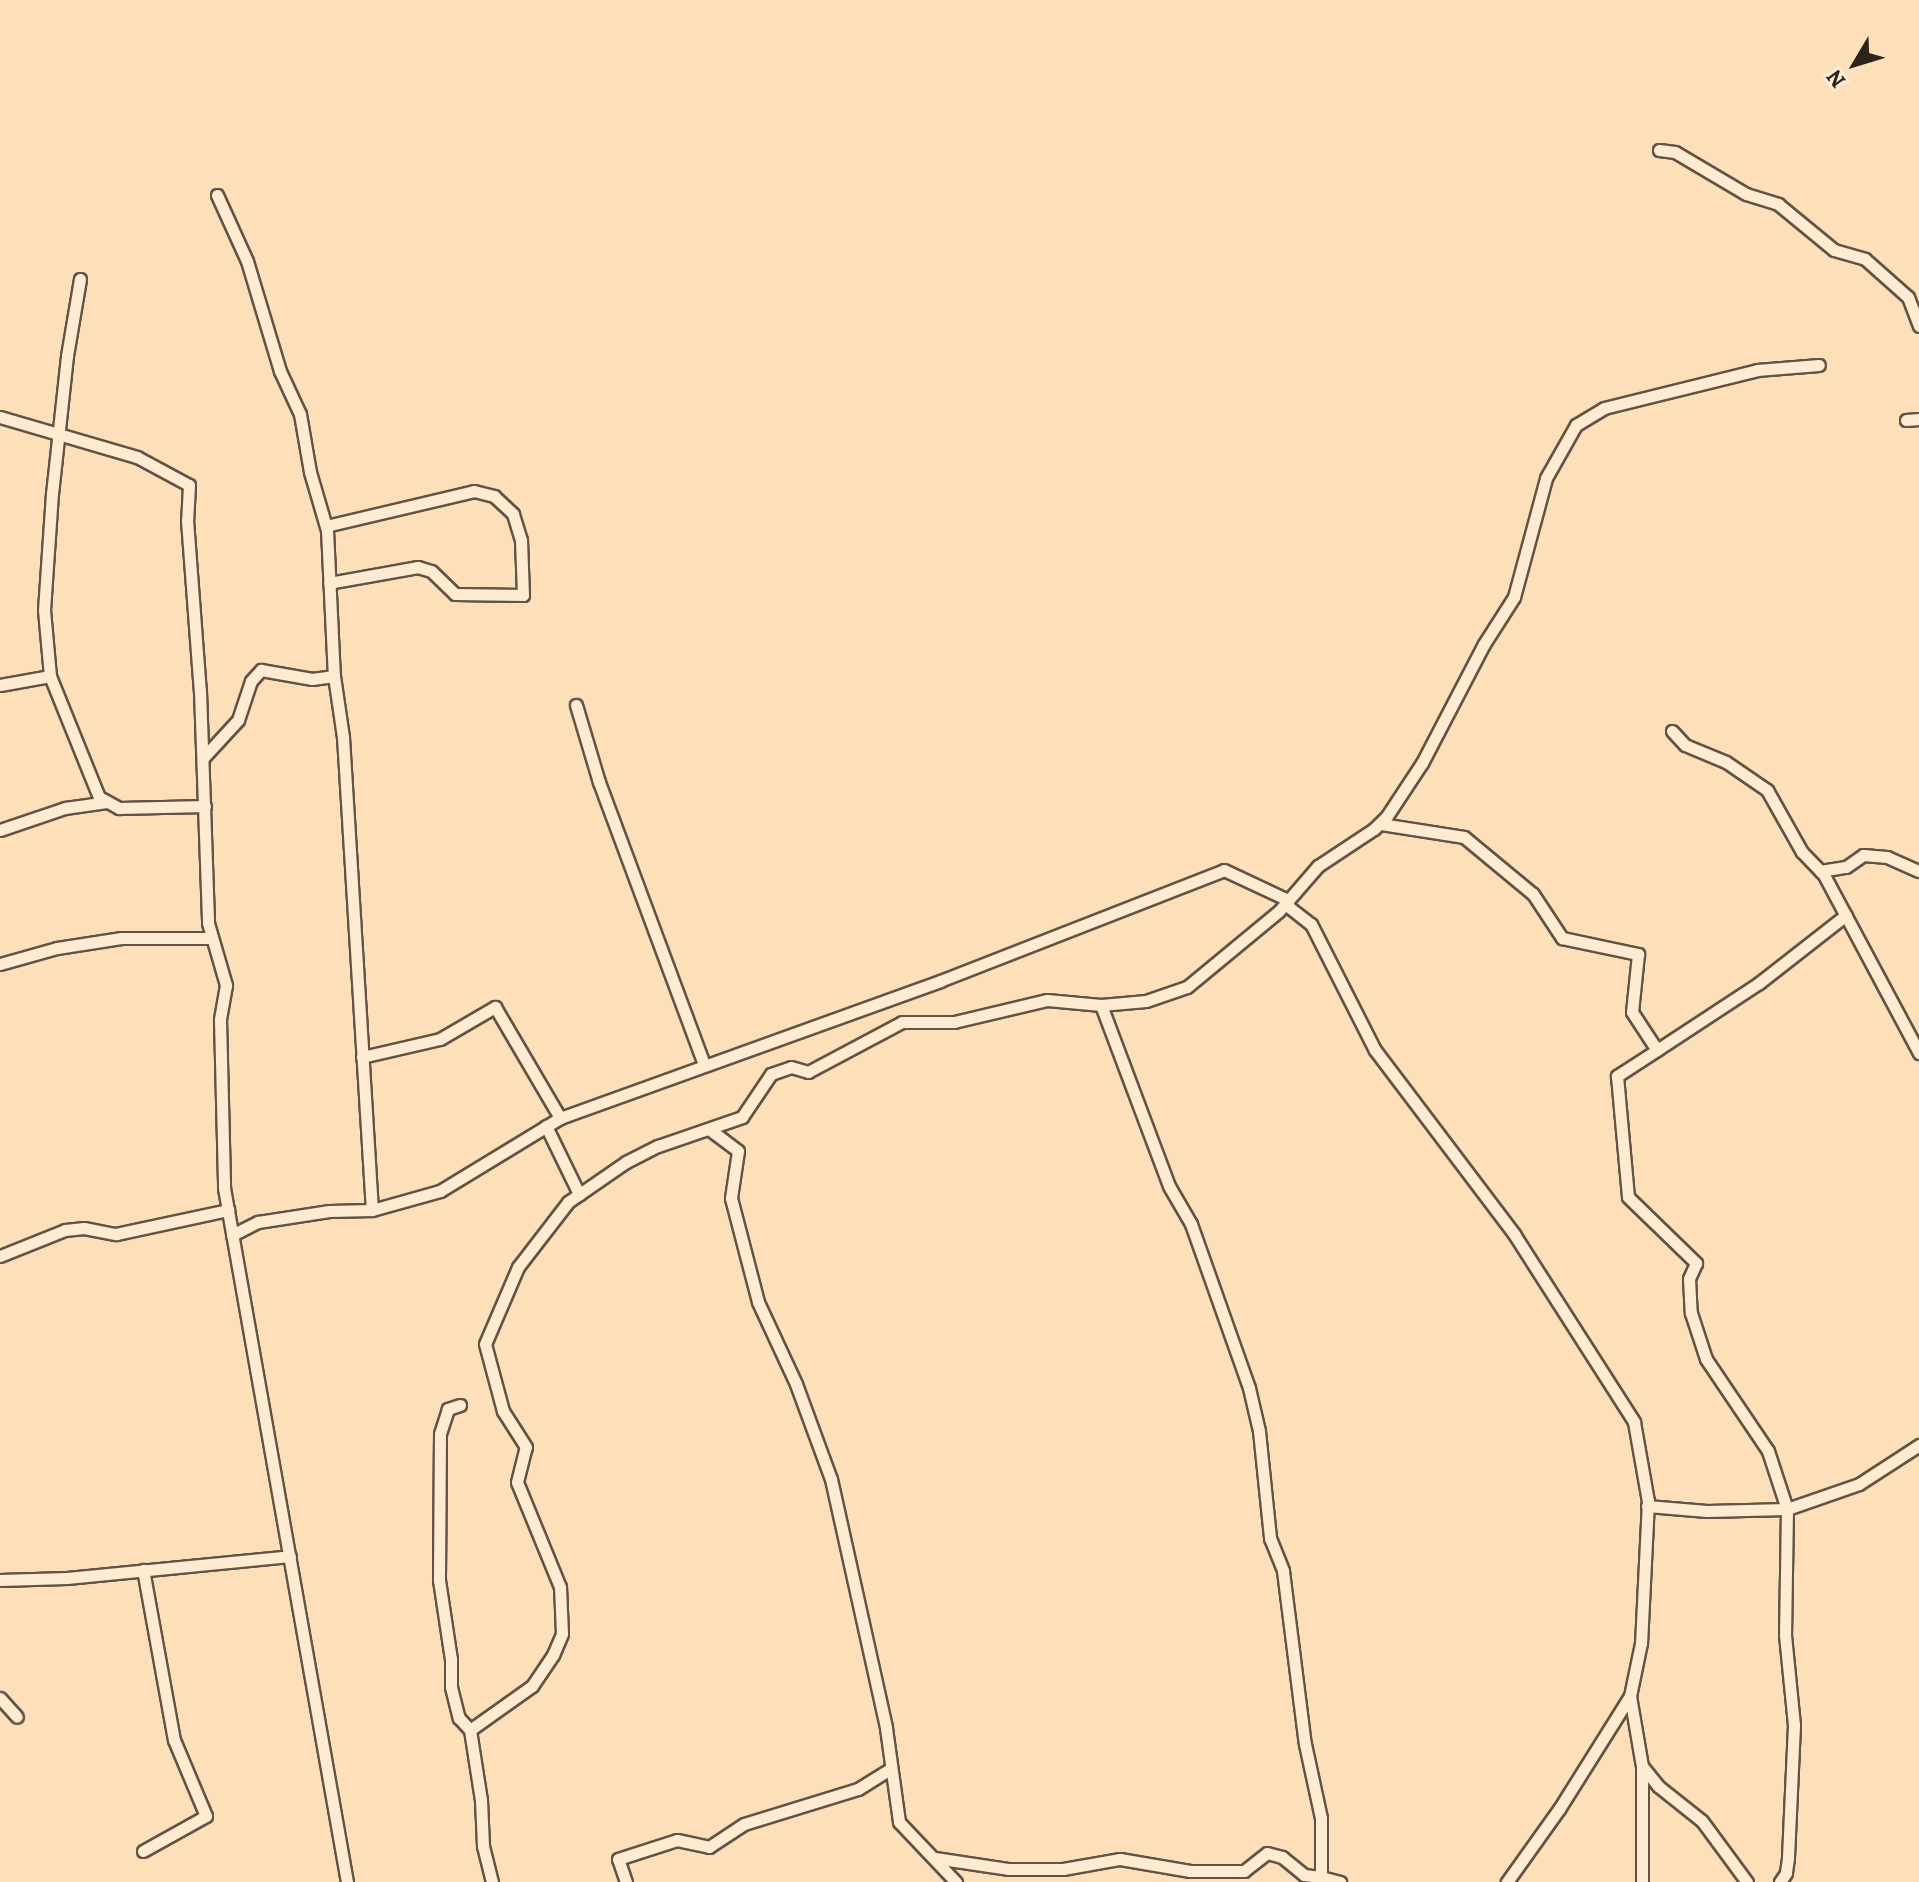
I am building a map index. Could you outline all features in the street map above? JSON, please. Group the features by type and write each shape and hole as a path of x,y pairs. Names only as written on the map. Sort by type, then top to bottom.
{"street":[{"path":"1659,150 1675,152 1746,194 1778,204 1834,250 1865,259 1908,297 1919,326"},
{"path":"217,195 247,261 280,371 300,414 310,472 326,526 334,676 343,737 372,1210"},
{"path":"80,279 65,371 44,610 50,676 99,797 119,808 205,806"},
{"path":"470,1730 532,1686 553,1655 562,1634 560,1587 517,1482 526,1447 503,1411 485,1344 518,1267 551,1220 579,1194 647,1151 742,1117 771,1074 791,1067 808,1072 902,1022 954,1022 1047,1000 1101,1005 1146,1001 1187,987 1287,902 1318,866 1381,824 1422,763 1484,644 1514,597 1546,478 1576,425 1604,408 1757,370 1819,365"},
{"path":"0,417 137,457 189,485 187,520 203,758 208,923 226,985 220,1019 228,1210 347,1882"},
{"path":"1906,420 1919,419"},
{"path":"326,526 474,491 494,496 513,514 521,540 523,595 455,594 431,571 418,567 329,583"},
{"path":"203,758 238,720 251,681 261,670 312,679 334,676"},
{"path":"0,685 50,676"},
{"path":"576,705 599,782 704,1064"},
{"path":"1672,731 1685,745 1726,762 1767,790 1802,852 1820,871 1846,915 1919,1053"},
{"path":"0,830 65,808 108,802"},
{"path":"1381,824 1464,837 1533,894 1562,938 1638,954 1632,1012 1657,1050"},
{"path":"1820,871 1846,867 1863,855 1887,857 1919,871"},
{"path":"232,1235 258,1222 329,1211 372,1210 440,1191 560,1118 940,981 1224,870 1287,902 1311,924 1375,1050 1514,1234 1634,1422 1647,1506 1641,1643 1630,1696 1559,1809 1507,1882"},
{"path":"1780,1882 1786,1873 1788,1858 1794,1725 1785,1635 1787,1509 1768,1451 1706,1359 1691,1313 1689,1279 1696,1263 1628,1197 1617,1076 1759,983 1846,915"},
{"path":"0,964 57,948 121,938 212,938"},
{"path":"1101,1005 1169,1186 1191,1224 1249,1388 1259,1431 1270,1538 1283,1571 1305,1744 1321,1818 1321,1877"},
{"path":"362,1057 385,1055 440,1039 495,1007 560,1118"},
{"path":"546,1126 579,1194"},
{"path":"709,1129 738,1151 731,1198 758,1302 796,1384 831,1479 886,1728 899,1822 956,1882"},
{"path":"0,1256 65,1230 84,1228 116,1234 228,1210"},
{"path":"460,1405 448,1409 440,1434 439,1580 451,1659 451,1687 459,1718 470,1730 481,1800 483,1846 492,1882"},
{"path":"1647,1506 1707,1511 1787,1509 1859,1484 1919,1445"},
{"path":"0,1580 67,1578 290,1556"},
{"path":"143,1570 174,1740 206,1816 143,1851"},
{"path":"1630,1696 1642,1766 1642,1882"},
{"path":"0,1698 17,1717"},
{"path":"1642,1766 1658,1786 1702,1821 1747,1882"},
{"path":"626,1882 618,1859 677,1840 709,1847 744,1824 858,1789 890,1769"},
{"path":"935,1858 1009,1869 1063,1869 1120,1859 1190,1871 1244,1871 1267,1853 1282,1857 1304,1875 1340,1882"}]}
